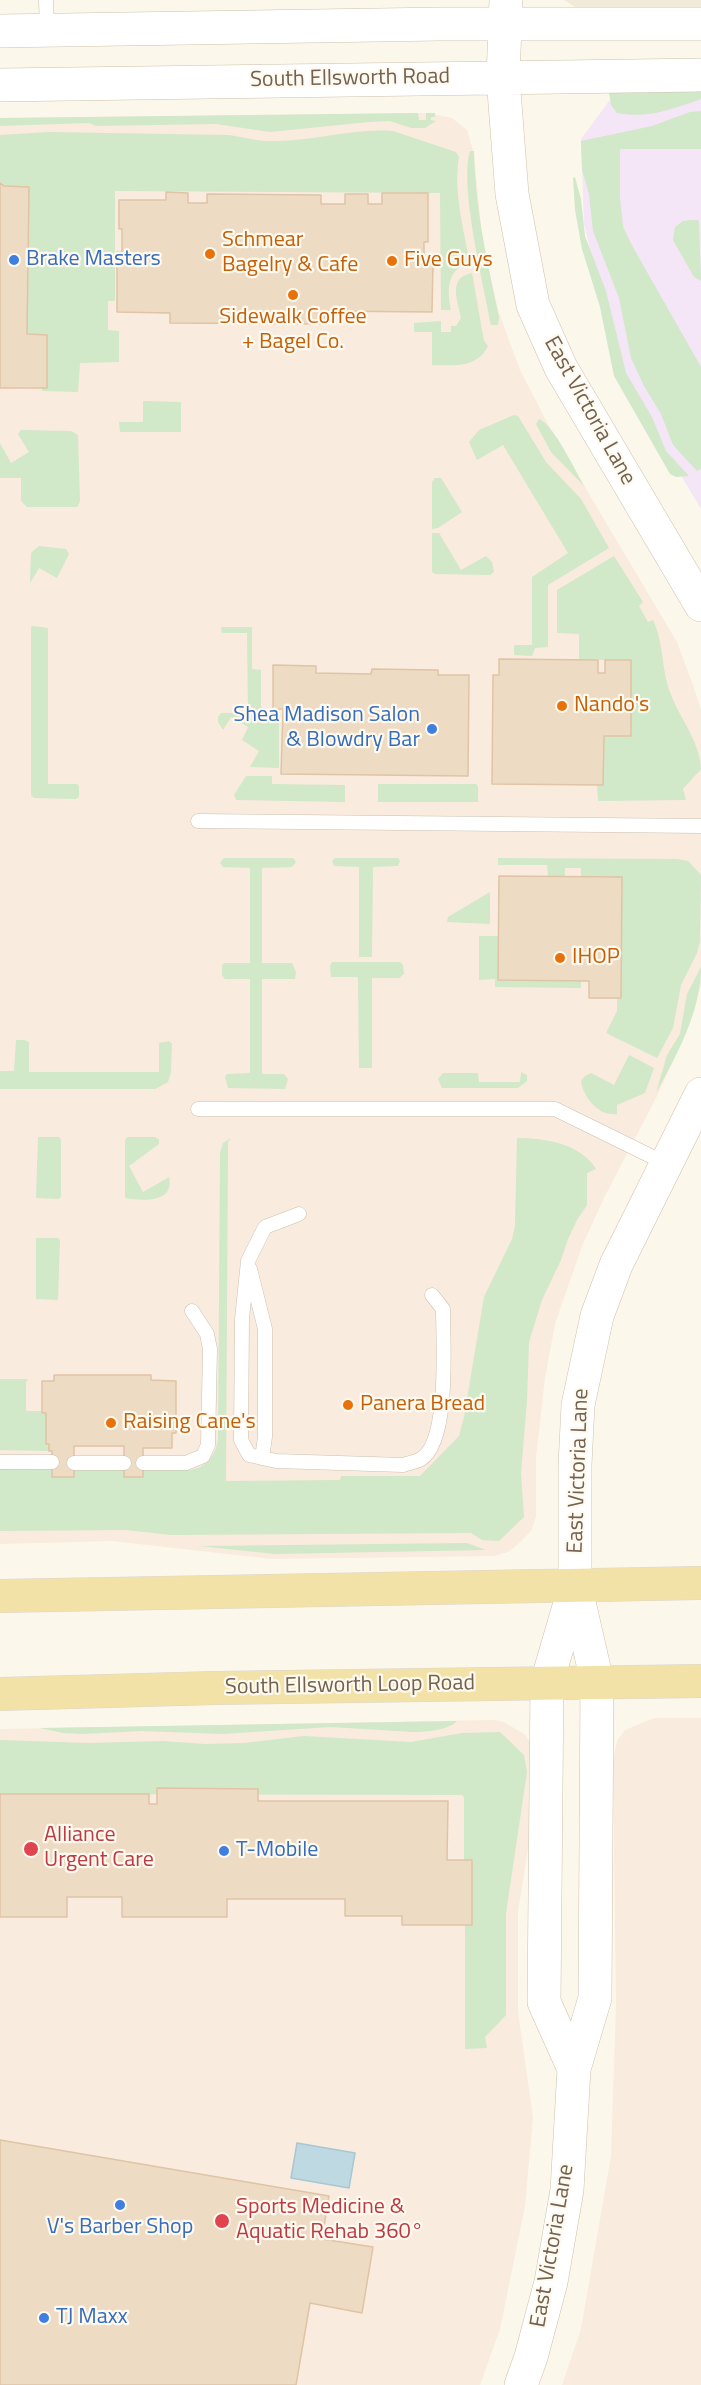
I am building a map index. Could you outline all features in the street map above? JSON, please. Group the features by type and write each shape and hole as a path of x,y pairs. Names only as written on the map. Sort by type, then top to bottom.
{"main road":[{"path":"0,1596 701,1583"},
{"name":"South Ellsworth Loop Road","path":"0,1694 215,1688 701,1681"}],"street":[{"path":"0,31 46,15 506,12 701,24"},
{"name":"East Victoria Lane","path":"506,12 503,78 512,195 533,305 561,368 701,605"},
{"name":"South Ellsworth Road","path":"0,85 701,75"},
{"name":"East Victoria Lane","path":"521,2385 551,2282 567,2190 574,2068 595,1998 597,1681 575,1585 578,1405 597,1316 616,1265 701,1094"},
{"name":"East Victoria Lane","path":"574,2068 544,2002 547,1682 575,1585"}],"lane":[{"path":"198,821 701,826"},
{"path":"198,1109 555,1108 668,1164"},
{"path":"299,1214 265,1227 248,1261 242,1319 241,1440 249,1455 276,1461 403,1465 422,1459 434,1442 441,1417 443,1309 432,1295"},
{"path":"248,1261 265,1329 265,1437 262,1458"},
{"path":"143,1463 186,1463 203,1456 208,1444 210,1349 207,1334 192,1311"},
{"path":"0,1462 52,1462"},
{"path":"74,1463 124,1463"}],"shaded area":[{"path":"564,0 701,0 701,13 583,12"},
{"path":"612,97 701,98 701,509 621,375 584,224 581,139"},
{"path":"428,113 452,118 467,130 474,154 482,237 498,310 520,370 551,430 677,642 701,710 701,985 685,1034 657,1096 582,1246 555,1324 545,1378 536,1458 536,1517 531,1531 517,1545 508,1552 494,1556 272,1559 112,1541 0,1544 0,118"},
{"path":"654,1718 701,1718 701,2385 562,2385 581,2329 611,2156 616,2004 613,1761 617,1741 625,1730"},
{"path":"493,1720 504,1722 524,1734 534,1747 539,1782 518,1911 518,2012 533,2117 525,2206 500,2329 480,2385 0,2385 0,1729"}],"green space":[{"path":"701,91 701,99 670,109 639,115 617,113 611,105 609,93"},
{"path":"701,111 701,149 620,149 620,197 623,227 701,367 701,469 697,471 673,445 661,414 631,358 619,298 593,231 589,194 582,170 581,141 652,126 690,112"},
{"path":"418,113 419,120 426,120 426,113 435,113 435,117 431,117 431,120 436,121 425,128 411,128 390,121 270,132 216,124 96,126 89,123 0,126 0,118"},
{"path":"363,131 393,131 456,152 459,157 458,197 470,264 462,266 452,275 449,288 451,310 441,310 440,193 115,191 115,301 108,301 108,330 119,331 119,362 80,363 78,392 42,391 42,388 47,388 47,335 27,334 29,187 4,186 0,183 0,135 49,132 228,135 269,141 305,139"},
{"path":"470,151 474,151 480,216 499,317 498,325 491,325 474,236 467,167"},
{"path":"575,177 581,199 585,236 606,291 626,373 652,417 666,451 689,476 676,477 670,474 614,376 600,307 582,249 575,210 573,178"},
{"path":"698,220 699,223 701,281 694,277 673,240 675,227 683,221"},
{"path":"472,273 484,341 488,346 478,359 471,362 456,365 432,365 432,332 414,332 414,323 441,321 441,332 451,332 451,326 456,326 461,318 457,285 464,276"},
{"path":"143,401 181,402 181,432 120,432 119,422 143,422"},
{"path":"514,415 518,416 546,462 581,499 609,548 548,585 548,647 535,648 532,656 514,655 514,645 532,645 532,577 568,553 503,445 477,460 469,442 479,430"},
{"path":"539,419 552,430 585,487 551,452 536,424"},
{"path":"21,430 71,431 78,435 80,501 77,507 27,507 21,501 21,478 0,478 0,443 11,463 29,452 18,434"},
{"path":"435,478 441,478 462,512 438,528 432,529 432,482"},
{"path":"432,533 439,533 461,570 486,556 492,562 494,572 490,575 435,574 432,572"},
{"path":"39,546 66,549 69,554 57,578 39,568 30,583 31,553"},
{"path":"614,556 643,602 639,606 648,622 653,620 657,629 670,692 689,730 700,759 701,769 683,789 686,800 598,801 597,785 603,784 604,736 631,736 631,661 579,659 579,634 557,633 557,590"},
{"path":"31,627 48,628 48,784 77,784 79,797 76,799 34,798 31,795"},
{"path":"221,627 252,627 252,669 261,670 261,712 279,713 279,768 250,767 259,751 242,740 248,727 231,717 223,730 218,722 221,713 248,713 247,633 222,633"},
{"path":"246,776 272,776 272,784 345,785 345,802 236,800 234,795"},
{"path":"378,784 476,784 478,802 378,802"},
{"path":"224,858 293,858 296,862 292,867 262,868 262,963 292,963 296,972 295,979 262,979 262,1074 284,1074 288,1079 285,1089 228,1088 225,1077 227,1074 250,1073 250,979 225,979 222,975 222,966 224,963 250,963 250,868 223,867 220,863"},
{"path":"335,858 398,858 400,861 398,866 373,867 372,957 359,957 359,867 334,866 332,861"},
{"path":"498,858 677,859 688,861 701,875 700,941 697,953 681,985 673,1028 657,1058 606,1033 617,1011 617,998 621,998 622,877 581,877 581,868 565,868 565,877 548,876 547,865 498,865"},
{"path":"490,892 490,924 447,922 448,917"},
{"path":"479,936 499,936 499,980 581,981 581,988 495,987 495,979 479,980"},
{"path":"332,962 400,962 403,965 404,974 399,978 372,978 372,1068 359,1068 358,977 331,977"},
{"path":"701,967 697,1000 692,1016 656,1093 667,1055 680,1034 687,994"},
{"path":"16,1040 29,1042 29,1072 159,1072 159,1043 169,1041 172,1044 171,1072 168,1082 155,1089 0,1089 0,1071 14,1071"},
{"path":"629,1055 654,1068 645,1093 617,1105 617,1114 598,1109 585,1093 581,1081 591,1073 614,1085"},
{"path":"521,1072 527,1075 527,1081 518,1088 442,1088 438,1079 443,1073 478,1073 479,1082 520,1082"},
{"path":"38,1137 59,1137 61,1140 61,1197 58,1199 36,1198"},
{"path":"127,1137 155,1137 159,1140 159,1144 129,1166 143,1192 169,1177 170,1185 162,1196 148,1200 125,1198 125,1140"},
{"path":"231,1138 228,1142 226,1481 340,1480 341,1476 420,1476 459,1436 484,1297 512,1239 515,1225 517,1138 538,1139 561,1144 581,1153 596,1169 587,1173 587,1205 568,1239 542,1300 529,1342 521,1473 524,1517 499,1541 482,1540 471,1533 171,1535 126,1530 0,1531 0,1469 188,1470 200,1467 215,1451 218,1439 220,1153 223,1143"},
{"path":"36,1238 58,1238 60,1240 58,1300 36,1299"},
{"path":"0,1379 28,1379 26,1382 26,1411 46,1413 46,1444 49,1444 49,1451 0,1450"},
{"path":"467,1543 486,1550 275,1554 199,1546"},
{"path":"457,1721 431,1731 413,1732 331,1727 222,1734 142,1731 82,1734 40,1728"},
{"path":"500,1732 524,1755 527,1772 506,1913 506,2015 485,2037 487,2048 465,2049 465,1925 472,1925 472,1860 464,1860 464,1797 462,1795 0,1794 0,1740 88,1743 163,1741 205,1744 244,1743 304,1736 411,1742 462,1733"}],"water":[{"path":"297,2143 355,2153 349,2188 291,2178"}],"building":[{"name":"Brake Masters","path":"0,183 4,186 29,187 27,334 47,335 47,388 0,388"},
{"path":"166,192 188,193 188,203 207,203 207,194 321,195 321,204 345,204 345,194 368,194 368,204 382,204 382,193 428,193 428,242 424,242 424,263 433,264 432,312 324,311 324,324 170,323 170,313 117,312 117,252 122,252 119,200 166,200"},
{"name":"Nando's","path":"499,659 598,660 598,673 605,673 605,660 631,660 631,736 604,736 603,785 492,784 493,675 499,675"},
{"path":"273,665 316,666 316,673 371,674 372,669 438,670 438,675 469,675 468,776 281,774 283,709 273,709"},
{"name":"IHOP","path":"499,876 622,877 621,998 589,998 589,981 498,980"},
{"name":"Raising Cane's","path":"54,1375 151,1375 151,1380 176,1381 176,1433 172,1433 172,1448 143,1448 143,1477 124,1477 124,1446 74,1446 74,1477 52,1477 52,1451 49,1451 49,1444 46,1444 46,1413 42,1413 42,1381 54,1381"},
{"path":"157,1788 258,1789 258,1801 448,1801 447,1860 472,1860 472,1925 402,1925 402,1916 345,1916 345,1899 227,1899 227,1917 122,1917 122,1897 67,1897 67,1917 0,1917 0,1794 149,1794 149,1804 157,1804"},
{"path":"0,2140 329,2196 322,2239 373,2247 362,2313 310,2303 296,2385 0,2385"}],"place":[{"name":"Schmear Bagelry & Cafe","path":"210,254"},
{"name":"Brake Masters","path":"14,260"},
{"name":"Five Guys","path":"392,261"},
{"name":"Sidewalk Coffee + Bagel Co.","path":"293,295"},
{"name":"Nando's","path":"562,706"},
{"name":"Shea Madison Salon & Blowdry Bar","path":"432,729"},
{"name":"IHOP","path":"560,958"},
{"name":"Panera Bread","path":"348,1405"},
{"name":"Raising Cane's","path":"111,1423"},
{"name":"Alliance Urgent Care","path":"31,1849"},
{"name":"T-Mobile","path":"224,1851"},
{"name":"V's Barber Shop","path":"120,2205"},
{"name":"Sports Medicine & Aquatic Rehab 360°","path":"222,2221"},
{"name":"TJ Maxx","path":"44,2318"}]}
